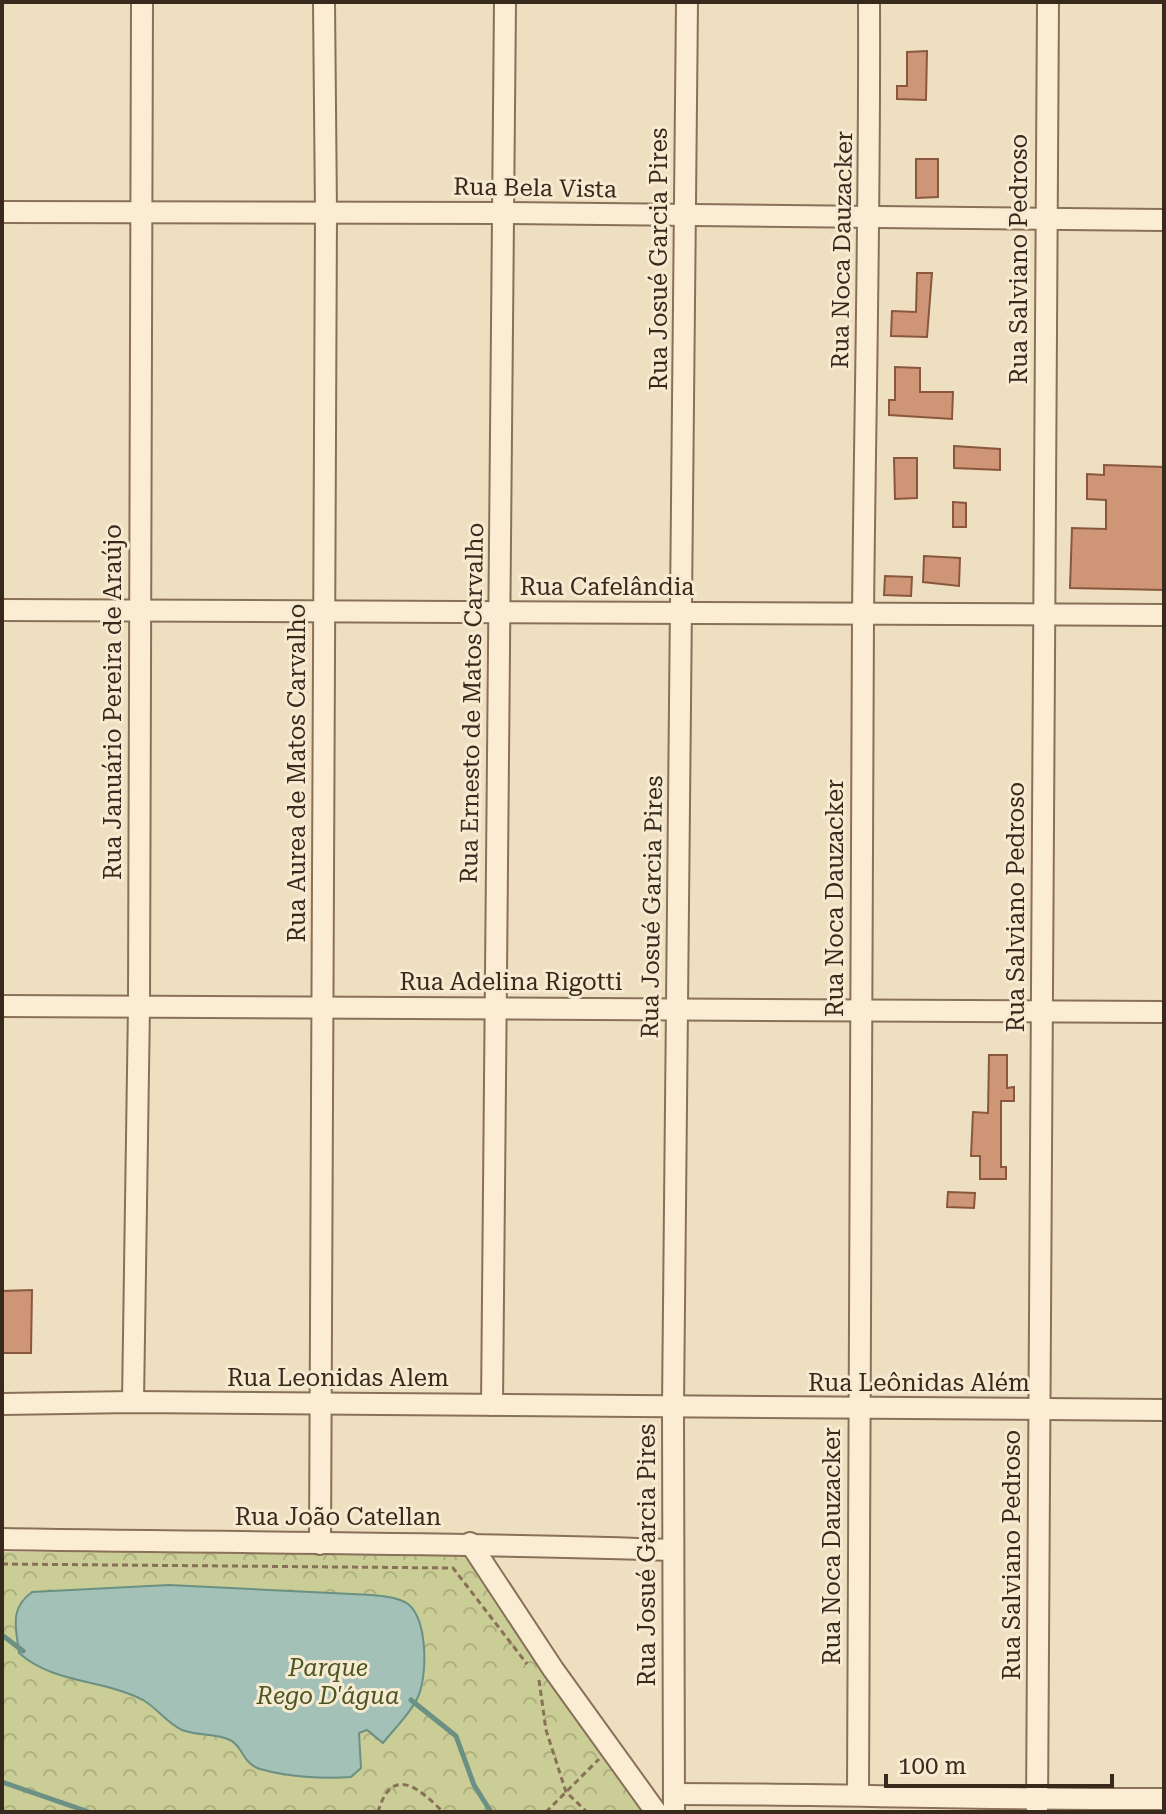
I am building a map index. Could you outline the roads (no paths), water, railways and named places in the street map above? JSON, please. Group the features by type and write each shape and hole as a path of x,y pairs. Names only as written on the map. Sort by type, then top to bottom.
{"street":[{"name":"Rua Januário Pereira de Araújo","path":"133,1402 139,1006 142,2"},
{"name":"Rua Aurea de Matos Carvalho","path":"320,1544 326,213 324,2"},
{"name":"Rua Ernesto de Matos Carvalho","path":"492,1405 505,2"},
{"name":"Rua Josué Garcia Pires","path":"674,1803 673,1407 687,2"},
{"name":"Rua Noca Dauzacker","path":"858,1793 860,1010 870,216 869,2"},
{"name":"Rua Salviano Pedroso","path":"1037,1806 1048,2"},
{"name":"Rua Bela Vista","path":"2,212 503,213 1164,220"},
{"name":"Rua Cafelândia","path":"2,610 1164,615"},
{"name":"Rua Adelina Rigotti","path":"2,1006 1164,1012"},
{"name":"Rua Leonidas Alem","path":"2,1404 133,1402 673,1407"},
{"name":"Rua Leônidas Além","path":"673,1407 1164,1410"},
{"name":"Rua João Catellan","path":"2,1539 470,1543 673,1550"},
{"path":"470,1543 553,1669 656,1812"},
{"path":"674,1803 858,1793 1037,1806 1164,1799"}],"water":[{"path":"169,1585 372,1595 404,1602 415,1612 423,1636 421,1690 406,1716 383,1743 367,1730 359,1733 361,1768 351,1777 294,1776 254,1766 230,1740 182,1730 143,1700 128,1693 63,1676 19,1653 17,1612 32,1592"}],"waterway":[{"path":"2,1635 23,1651"},
{"path":"411,1700 456,1736 474,1785 491,1812"},
{"path":"2,1782 89,1812"}],"park label":[{"name":"Parque Rego D'água","path":"328,1682"}]}
